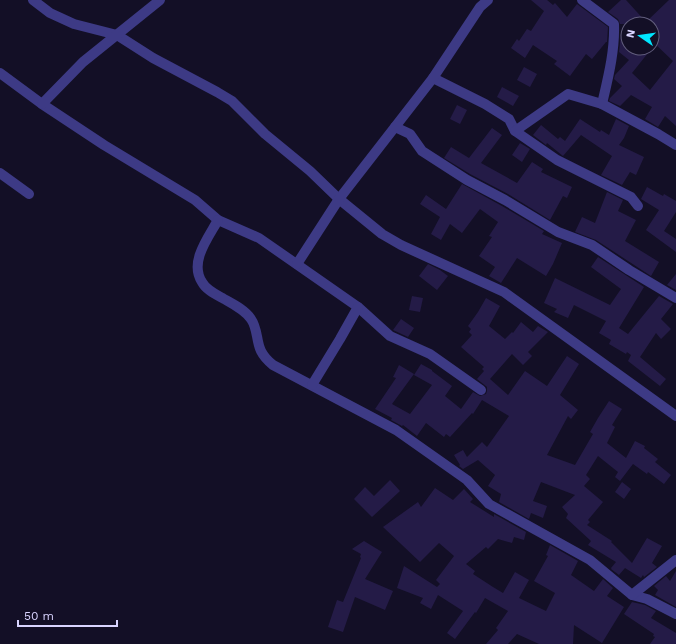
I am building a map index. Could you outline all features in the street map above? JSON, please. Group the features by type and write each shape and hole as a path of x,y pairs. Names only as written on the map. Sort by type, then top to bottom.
{"street":[{"path":"32,0 50,12 74,24 117,35 153,58 232,101 265,134 310,171 339,199 382,234 401,245 504,292 676,416"},
{"path":"42,104 84,62 160,0"},
{"path":"296,264 339,199 433,78 480,7 488,0"},
{"path":"582,0 614,24 615,38 602,104"},
{"path":"0,73 42,104 104,145 195,200 218,220 259,238 358,307 390,336 430,354 480,390"},
{"path":"433,78 485,104 509,119 515,131 557,160 631,197 638,206"},
{"path":"515,131 568,94 602,104 676,145"},
{"path":"395,127 410,134 422,151 467,180 505,200 558,232 592,245 629,270 676,298"},
{"path":"0,174 29,194"},
{"path":"218,220 202,250 198,262 198,273 202,283 214,293 232,303 247,314 252,320 256,330 260,350 265,358 273,365 396,430 467,480 489,504 590,560 632,595 647,599 676,614"},
{"path":"312,385 358,307"},
{"path":"632,595 676,560"}],"building":[{"path":"531,0 547,0 553,5 555,3 567,17 577,4 608,27 607,42 592,59 586,54 570,76 554,64 557,61 533,45 525,58 511,48 517,39 519,41 527,29 531,31 544,11"},
{"path":"621,0 626,0 641,16 620,16 620,24 618,19 608,12"},
{"path":"669,0 676,0 676,126 665,116 658,127 645,119 652,107 631,95 620,106 609,101 610,98 622,86 614,79 615,75 629,60 624,56 646,56 632,73 650,90 673,61 660,49 660,16 652,16"},
{"path":"524,67 537,74 530,87 517,80"},
{"path":"502,87 519,96 513,106 497,97"},
{"path":"457,105 467,110 460,124 450,119"},
{"path":"580,119 600,132 601,130 609,135 616,119 629,126 619,145 644,157 636,175 630,172 622,185 601,175 612,156 581,135 563,156 547,143 546,145 533,135 541,125 558,139 560,137 565,141"},
{"path":"492,128 502,135 481,163 517,183 532,162 543,169 541,172 572,187 567,198 563,196 550,220 508,194 444,158 451,147 469,158"},
{"path":"520,143 530,149 522,162 512,155"},
{"path":"462,184 544,231 542,234 562,243 546,276 517,258 501,283 489,276 495,267 479,256 492,237 489,236 498,222 480,209 462,233 450,224 441,240 431,234 440,217 420,204 426,195 446,209"},
{"path":"647,187 676,201 676,212 664,231 676,239 676,252 646,230 659,210 641,199"},
{"path":"607,192 623,200 618,211 636,220 625,241 659,262 651,276 596,240 575,232 582,217 595,223"},
{"path":"598,257 644,287 619,328 628,334 659,296 673,304 661,319 671,329 661,339 656,333 640,357 666,379 660,386 628,361 631,355 627,352 626,354 609,344 611,340 599,333 606,321 574,305 568,318 554,312 557,309 544,303 555,278 610,305 621,289 591,267"},
{"path":"428,264 448,276 437,290 419,276"},
{"path":"676,274 676,290 667,285"},
{"path":"412,296 423,298 420,312 409,310"},
{"path":"486,298 500,306 489,326 505,339 512,332 513,333 521,322 533,332 538,326 548,332 528,352 532,356 523,365 512,354 490,379 508,395 525,371 547,386 567,356 579,364 560,395 578,410 571,419 568,416 547,455 575,465 593,434 590,432 609,401 622,409 612,425 615,427 607,443 626,458 635,441 645,446 644,448 658,459 655,462 671,475 664,484 648,472 647,474 633,464 620,481 615,477 618,472 598,456 586,475 590,479 584,486 603,502 588,520 590,522 587,525 612,541 611,542 632,563 647,538 662,546 652,563 657,567 644,577 643,575 641,578 625,568 619,575 611,568 616,562 588,545 591,541 566,518 568,514 562,507 575,495 541,482 533,501 547,506 543,518 531,513 529,519 499,502 501,494 488,486 495,475 478,460 463,469 459,466 460,465 454,455 463,450 467,457 482,442 487,447 509,416 482,400 473,414 472,413 450,437 446,434 444,437 426,423 417,436 403,425 402,426 391,420 392,418 375,409 396,378 393,377 399,365 414,374 392,404 410,414 432,385 414,375 421,364 432,370 452,386 445,396 461,409 473,392 480,396 486,394 487,387 477,379 484,371 482,369 484,367 461,347 472,335 469,332 471,329 468,326"},
{"path":"401,319 414,328 408,337 393,330"},
{"path":"390,480 400,491 372,517 354,499 365,487 374,496"},
{"path":"622,482 631,489 624,499 615,492"},
{"path":"435,488 453,500 464,489 473,499 470,502 494,517 494,514 526,532 524,540 514,537 512,543 498,539 488,549 486,547 466,564 475,571 473,574 503,593 515,572 529,580 519,598 546,611 555,593 534,581 548,556 546,555 550,545 578,561 571,575 594,591 603,579 613,588 607,596 624,607 602,643 574,625 573,644 539,644 517,634 508,644 486,644 498,630 496,628 508,611 485,598 476,613 475,612 455,639 447,633 463,611 438,595 431,609 420,603 423,598 397,588 404,566 437,587 440,584 436,580 454,556 439,543 420,562 383,527 418,502 421,507"},
{"path":"364,541 382,552 365,579 393,591 385,610 355,597 343,632 328,627 337,600 343,602 361,558 361,554 352,549"},
{"path":"676,571 676,607 655,595 658,590 654,586 666,576 670,581"},
{"path":"632,602 645,605 656,611 651,618 676,633 676,644 650,644 655,637 653,636 654,634 624,614"}]}
